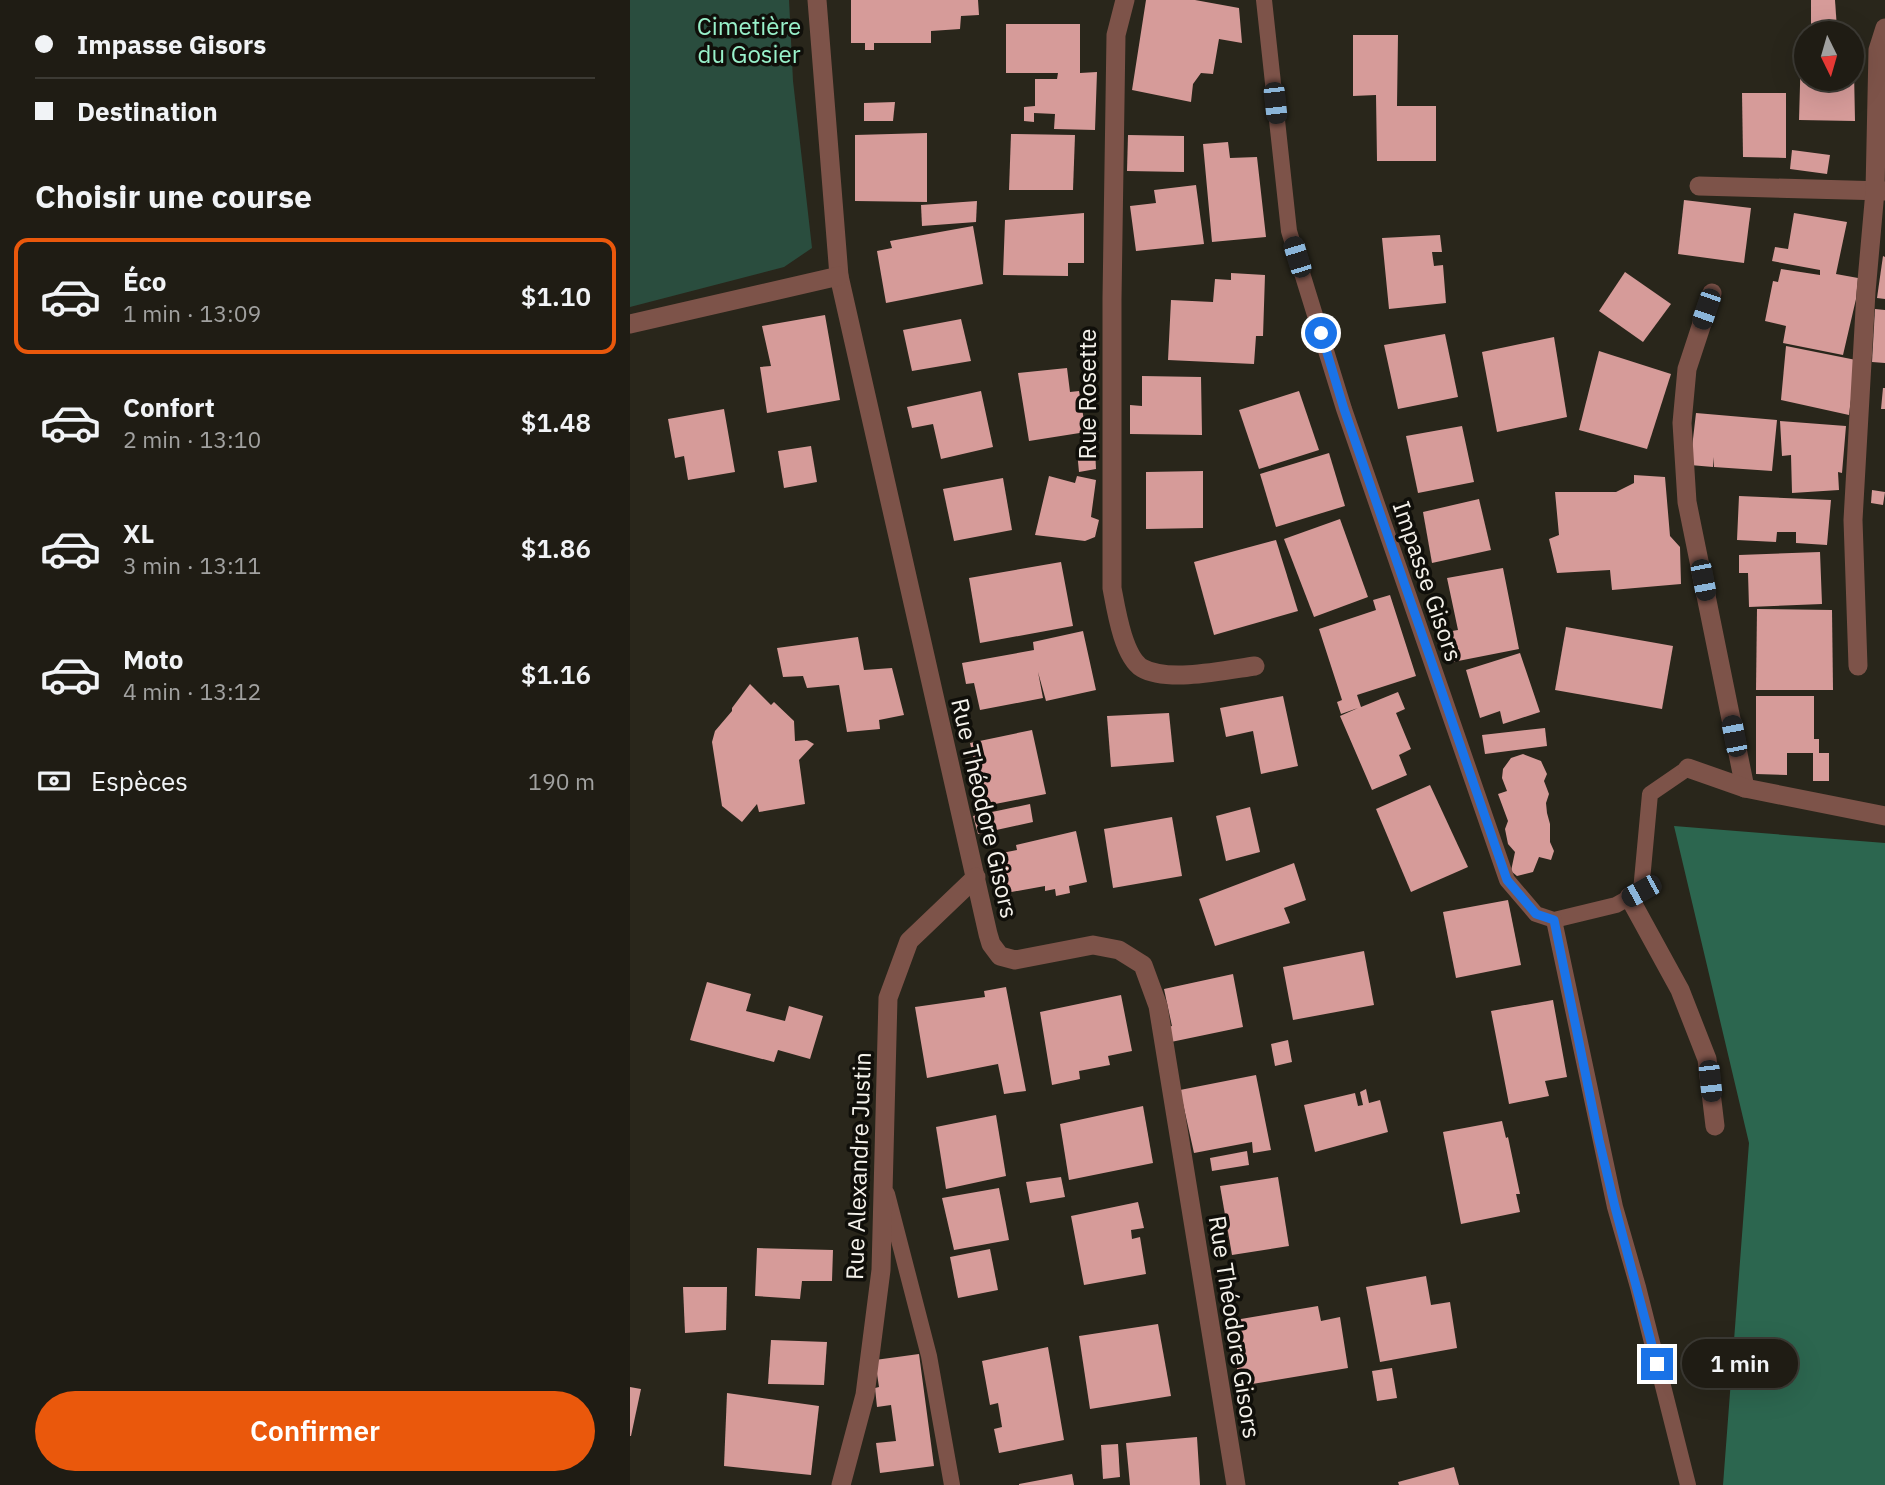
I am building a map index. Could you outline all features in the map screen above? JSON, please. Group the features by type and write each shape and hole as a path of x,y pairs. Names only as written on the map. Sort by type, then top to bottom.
{"street":[{"name":"Rue Théodore Gisors","path":"817,0 838,276 988,934 991,944 1000,956 1015,960 1093,945 1119,950 1143,965 1158,1006 1236,1485"},
{"name":"Rue Rosette","path":"1125,0 1116,35 1112,299 1112,588 1118,619 1129,652 1142,667 1165,674 1198,675 1255,666"},
{"path":"1858,666 1853,520 1866,292 1880,191 1878,50 1885,28"},
{"path":"1699,186 1880,191"},
{"path":"630,324 838,276"},
{"path":"1712,293 1687,369 1682,423 1687,502 1745,788"},
{"path":"1688,768 1745,788 1885,816"},
{"name":"Rue Alexandre Justin","path":"841,1485 865,1395 881,1270 888,998 909,941 976,877"},
{"path":"1629,897 1680,990 1707,1059 1714,1126"}],"lane":[{"name":"Impasse Gisors","path":"1264,0 1289,232 1344,409 1507,880 1536,914 1554,920"},
{"path":"1688,768 1650,794 1641,891 1616,905 1554,920 1615,1207 1688,1485"},
{"path":"884,1182 929,1356 952,1485"}],"green space":[{"name":"Cimetière du Gosier","path":"630,0 789,0 793,81 812,248 784,267 630,307"},
{"path":"1674,826 1885,843 1885,1485 1723,1485 1749,1143"}],"building":[{"path":"851,0 978,0 979,15 961,16 960,29 931,31 931,43 874,43 874,50 865,50 865,43 851,43"},
{"path":"1146,0 1195,0 1239,8 1242,43 1219,39 1213,74 1201,73 1193,84 1191,102 1132,90"},
{"path":"1811,0 1835,0 1836,21 1811,21"},
{"path":"1006,24 1080,24 1080,73 1097,72 1095,130 1054,129 1055,114 1034,113 1034,122 1024,121 1024,107 1035,106 1035,79 1057,79 1058,73 1006,73"},
{"path":"1353,35 1398,35 1397,106 1436,106 1436,161 1377,161 1376,95 1353,96"},
{"path":"1800,91 1854,91 1855,121 1799,120"},
{"path":"1742,93 1786,93 1786,158 1743,157"},
{"path":"895,102 893,121 864,121 864,103"},
{"path":"927,133 927,202 855,201 855,135"},
{"path":"1011,134 1075,135 1073,190 1009,190"},
{"path":"1128,135 1184,136 1184,172 1127,171"},
{"path":"1228,142 1230,158 1257,157 1266,237 1212,242 1203,144"},
{"path":"1792,150 1830,155 1827,174 1790,169"},
{"path":"1196,185 1204,244 1136,251 1130,206 1156,203 1154,190"},
{"path":"1684,200 1751,208 1744,263 1678,254"},
{"path":"977,201 976,222 922,226 921,205"},
{"path":"1084,213 1084,263 1068,263 1068,276 1003,275 1005,220"},
{"path":"1794,213 1847,222 1836,274 1858,278 1843,355 1783,343 1786,326 1765,321 1773,281 1778,282 1781,269 1820,275 1820,270 1772,261 1775,247 1788,249"},
{"path":"973,226 983,284 886,303 877,251 892,248 890,241"},
{"path":"1440,235 1442,252 1432,252 1434,266 1443,265 1446,303 1389,309 1382,238"},
{"path":"1883,256 1885,257 1885,299 1877,298"},
{"path":"1625,272 1671,304 1643,342 1599,311"},
{"path":"1231,273 1265,275 1263,336 1256,336 1254,364 1168,360 1171,300 1213,302 1215,279 1231,280"},
{"path":"1875,309 1885,310 1885,363 1872,362"},
{"path":"825,315 840,400 767,413 760,367 771,366 762,326"},
{"path":"961,319 971,361 912,371 903,330"},
{"path":"1445,334 1458,397 1398,409 1384,345"},
{"path":"1554,337 1567,417 1497,432 1482,352"},
{"path":"1786,346 1856,360 1849,415 1781,400"},
{"path":"1599,351 1671,374 1647,449 1579,430"},
{"path":"1067,368 1070,392 1079,391 1086,432 1029,441 1018,373"},
{"path":"1142,376 1201,377 1202,435 1130,434 1130,405 1142,406"},
{"path":"1883,388 1885,409 1881,409"},
{"path":"981,391 993,447 941,459 933,424 912,428 907,407"},
{"path":"1299,391 1319,450 1259,469 1239,410"},
{"path":"724,409 735,472 688,480 684,456 675,458 668,419"},
{"path":"1696,413 1777,420 1772,471 1714,467 1714,457 1713,467 1690,465"},
{"path":"1780,421 1846,426 1842,473 1838,472 1839,490 1792,493 1791,455 1782,456"},
{"path":"1462,426 1474,482 1418,493 1406,436"},
{"path":"811,446 817,482 784,488 778,451"},
{"path":"1095,448 1096,469 1079,472 1077,451"},
{"path":"1329,453 1345,506 1276,527 1260,474"},
{"path":"1203,471 1203,528 1146,529 1146,472"},
{"path":"1634,475 1665,477 1670,536 1680,547 1681,584 1612,590 1610,570 1557,573 1549,539 1559,535 1555,492 1616,492 1634,483"},
{"path":"1049,476 1075,483 1077,476 1096,480 1091,517 1099,520 1095,537 1085,541 1035,535"},
{"path":"1003,478 1012,530 954,541 943,489"},
{"path":"1872,490 1885,492 1883,505 1871,503"},
{"path":"1739,496 1831,500 1827,545 1796,543 1796,532 1777,532 1776,542 1737,540"},
{"path":"1479,499 1491,550 1432,563 1423,512"},
{"path":"1340,519 1368,597 1314,617 1284,539"},
{"path":"1276,540 1298,611 1214,635 1194,562"},
{"path":"1820,552 1822,604 1749,607 1748,573 1739,573 1739,555"},
{"path":"1061,562 1073,626 980,643 969,578"},
{"path":"1503,568 1519,649 1453,662 1446,632 1458,630 1447,578"},
{"path":"1390,595 1416,676 1357,695 1361,707 1398,692 1405,709 1396,713 1411,749 1399,755 1407,775 1372,790 1340,716 1358,708 1341,714 1337,702 1342,700 1319,629 1376,610 1373,600"},
{"path":"1757,609 1832,610 1833,690 1756,690"},
{"path":"1566,627 1673,646 1662,709 1555,690"},
{"path":"1083,631 1096,690 1046,701 1038,672 1043,698 980,710 974,683 966,684 962,663 1034,650 1033,642"},
{"path":"858,637 864,670 892,668 904,715 879,720 880,729 847,732 839,685 807,688 803,676 783,677 777,648"},
{"path":"1520,653 1540,712 1503,724 1500,711 1480,718 1466,670"},
{"path":"750,684 771,705 774,702 794,721 795,741 807,740 814,744 799,760 805,804 759,812 757,804 742,822 722,806 712,742 715,731"},
{"path":"1283,696 1298,766 1261,774 1253,731 1226,737 1220,708"},
{"path":"1756,696 1814,696 1814,739 1819,739 1819,753 1829,753 1829,781 1813,781 1813,753 1787,753 1787,775 1756,774"},
{"path":"1169,713 1174,762 1111,767 1107,716"},
{"path":"1545,728 1547,746 1485,754 1482,735"},
{"path":"1032,730 1046,794 985,806 970,743"},
{"path":"1523,754 1541,761 1547,774 1544,781 1549,794 1546,803 1550,842 1554,851 1551,860 1539,857 1533,872 1517,876 1511,871 1515,852 1508,844 1505,829 1508,821 1498,794 1507,791 1502,778 1503,769 1511,758"},
{"path":"1430,785 1468,867 1411,892 1376,809"},
{"path":"1030,804 1033,822 978,834 973,816"},
{"path":"1250,807 1260,852 1226,861 1216,816"},
{"path":"1172,817 1182,876 1113,888 1104,829"},
{"path":"1076,831 1087,882 1069,886 1070,893 1056,896 1055,889 1045,891 1045,886 1006,893 997,854 1017,850 1016,845"},
{"path":"1294,863 1306,900 1284,908 1290,923 1215,946 1199,899"},
{"path":"1508,900 1521,965 1456,978 1443,912"},
{"path":"1364,951 1374,1005 1293,1020 1283,967"},
{"path":"1233,974 1243,1027 1171,1042 1168,1027 1172,1026 1164,989"},
{"path":"707,982 751,994 746,1011 785,1021 789,1006 823,1016 810,1059 778,1050 774,1062 690,1040"},
{"path":"1006,987 1026,1091 1004,1094 998,1064 927,1078 915,1007 985,997 984,991"},
{"path":"1121,995 1132,1051 1108,1056 1110,1065 1079,1071 1080,1079 1052,1085 1040,1012"},
{"path":"1553,1000 1567,1077 1545,1081 1549,1096 1509,1104 1491,1011"},
{"path":"1288,1040 1292,1062 1275,1066 1271,1044"},
{"path":"1256,1075 1271,1150 1253,1153 1252,1142 1194,1153 1180,1090"},
{"path":"1366,1089 1369,1103 1380,1100 1388,1132 1315,1152 1304,1105 1355,1093 1358,1106 1363,1105 1360,1092"},
{"path":"1143,1106 1153,1163 1069,1180 1060,1124"},
{"path":"996,1115 1006,1176 946,1189 936,1127"},
{"path":"1502,1121 1520,1194 1516,1194 1520,1212 1461,1224 1443,1132"},
{"path":"1247,1151 1249,1165 1212,1171 1210,1158"},
{"path":"1061,1177 1065,1197 1030,1203 1026,1182"},
{"path":"1278,1177 1289,1246 1232,1255 1220,1186"},
{"path":"999,1188 1009,1240 954,1250 942,1198"},
{"path":"1138,1202 1144,1228 1131,1230 1132,1239 1140,1237 1146,1274 1084,1285 1071,1216"},
{"path":"757,1248 833,1250 832,1281 802,1281 800,1299 755,1296"},
{"path":"990,1249 998,1290 958,1298 950,1257"},
{"path":"1426,1276 1431,1305 1450,1302 1457,1348 1380,1362 1366,1287"},
{"path":"683,1287 727,1287 726,1330 685,1333"},
{"path":"1318,1306 1321,1321 1340,1317 1348,1368 1240,1386 1229,1321"},
{"path":"1158,1324 1171,1396 1090,1409 1079,1336"},
{"path":"771,1340 827,1342 824,1385 768,1384"},
{"path":"1048,1347 1064,1440 999,1453 994,1429 1002,1427 998,1403 990,1405 982,1361"},
{"path":"919,1354 934,1466 880,1473 876,1443 896,1441 891,1405 877,1407 875,1388 879,1387 875,1360"},
{"path":"1392,1368 1397,1398 1377,1401 1372,1371"},
{"path":"630,1387 641,1389 631,1436 630,1436"},
{"path":"727,1393 819,1406 811,1475 724,1466"},
{"path":"1197,1437 1200,1485 1130,1485 1126,1443"},
{"path":"1118,1444 1120,1477 1103,1479 1101,1445"},
{"path":"1454,1467 1459,1485 1399,1485 1398,1482"},
{"path":"1072,1474 1074,1485 1019,1485 1019,1484"}],"route":[{"path":"1321,333 1344,409 1507,880 1536,914 1554,920 1599,1140 1657,1364"}]}
